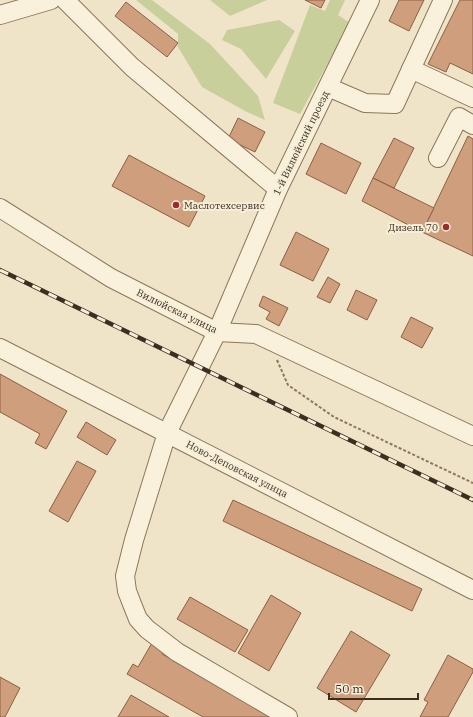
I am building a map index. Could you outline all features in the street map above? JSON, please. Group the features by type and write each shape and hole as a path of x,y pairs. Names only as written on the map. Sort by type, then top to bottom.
{"street":[{"path":"0,15 51,0"},
{"path":"65,0 132,67 278,188"},
{"name":"1-й Вилюйский проезд","path":"288,717 177,652 148,629 138,619 127,591 125,576 127,563 167,433 217,332 278,188 370,0"},
{"path":"328,87 365,103 395,104 444,0"},
{"path":"411,69 473,98"},
{"path":"438,158 459,117 473,125"},
{"name":"Вилюйская улица","path":"0,208 111,278 217,332 256,334 473,436"},
{"name":"Ново-Деповская улица","path":"0,348 473,590"}],"path":[{"path":"267,339 288,385 334,417 473,483"}],"green space":[{"path":"136,0 152,0 210,44 258,96 265,120 245,111 202,87 178,47 178,34"},
{"path":"210,0 267,0 230,16"},
{"path":"330,0 345,0 338,15 350,23 300,114 273,103 310,5 325,11"},
{"path":"279,20 295,31 266,79 241,49 222,40 227,30"}],"building":[{"path":"305,0 325,0 321,8"},
{"path":"399,0 424,0 409,31 389,21"},
{"path":"460,0 473,0 473,74 450,63 446,72 428,64"},
{"path":"126,2 178,43 167,57 115,16"},
{"path":"238,118 265,132 255,152 228,139"},
{"path":"468,136 473,139 473,256 422,232"},
{"path":"394,138 414,148 394,188 373,178"},
{"path":"321,143 361,163 346,194 306,174"},
{"path":"129,155 205,196 189,227 112,186"},
{"path":"373,178 434,208 422,232 362,201"},
{"path":"296,232 329,249 313,281 280,265"},
{"path":"328,277 340,284 330,303 317,297"},
{"path":"356,290 377,300 367,320 347,310"},
{"path":"263,296 288,308 279,326 266,319 270,312 259,306"},
{"path":"411,317 433,328 422,348 401,337"},
{"path":"0,374 67,411 46,449 35,443 40,434 0,412"},
{"path":"86,422 116,440 107,455 77,437"},
{"path":"77,461 96,471 68,522 49,511"},
{"path":"233,500 422,589 412,611 223,521"},
{"path":"271,595 301,613 269,671 238,653"},
{"path":"190,597 248,630 235,652 177,619"},
{"path":"351,631 390,655 356,712 317,688"},
{"path":"152,643 164,650 162,654 273,717 203,717 127,674 133,664 138,667"},
{"path":"448,655 473,669 473,672 448,717 420,717 428,702 424,700"},
{"path":"0,677 20,688 5,717 0,717"},
{"path":"131,695 169,717 118,717"}],"railway":[{"path":"0,270 473,500"}],"place":[{"name":"Маслотехсервис","path":"176,205"},
{"name":"Дизель 70","path":"446,227"}]}
